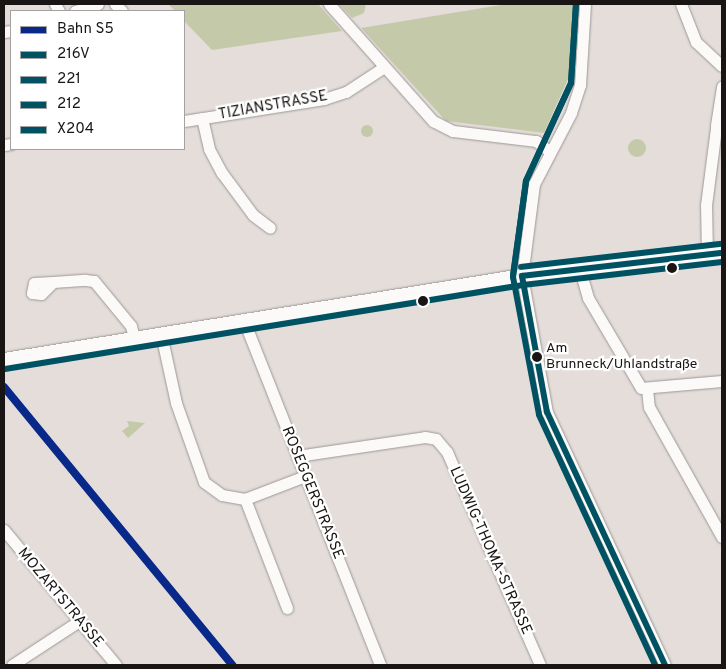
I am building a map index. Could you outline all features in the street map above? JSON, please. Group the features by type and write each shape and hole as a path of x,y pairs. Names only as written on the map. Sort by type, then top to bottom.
{"main road":[{"path":"4,360 522,276 722,253"}],"street":[{"path":"78,10 98,4"},
{"path":"329,4 384,67 443,128 536,141 548,150"},
{"path":"585,4 580,85 571,113 548,150 534,184 522,276 547,412 664,665"},
{"path":"681,4 696,42 722,66"},
{"name":"TIZIANSTRASSE","path":"185,121 324,99 346,92 384,67"},
{"path":"707,255 706,205 722,86"},
{"path":"202,118 209,149 222,173 253,215 270,228"},
{"path":"580,270 588,298 636,383 647,389 722,381"},
{"path":"53,282 94,281 130,326 134,338"},
{"name":"ROSEGGERSTRASSE","path":"244,320 380,665"},
{"path":"161,334 176,404 197,472 214,491 245,499 305,476"},
{"path":"647,389 649,407 722,537"},
{"name":"LUDWIG-THOMA-STRASSE","path":"297,456 425,437 436,439 446,452 540,665"},
{"path":"245,499 287,608"},
{"name":"MOZARTSTRASSE","path":"4,530 116,665"},
{"path":"12,665 79,621"}],"green space":[{"path":"168,4 318,4 342,31 212,50 185,22 185,10 174,10"},
{"path":"339,4 366,4 364,13 352,18"},
{"path":"507,4 575,4 572,70 544,133 446,121 361,28"},
{"path":"367,125 373,131 367,137 361,131"},
{"path":"637,139 643,142 646,148 643,154 637,157 631,154 628,148 631,142"},
{"path":"127,421 145,423 128,438 122,431 129,426"}],"rail line":[{"name":"S5","path":"4,387 232,665"}],"transit line":[{"name":"221","path":"576,4 571,83 526,181 513,277 539,415 655,665"},
{"name":"212","path":"513,275 526,181 571,83 576,4"},
{"name":"212","path":"521,267 721,244"},
{"name":"216V","path":"522,276 722,253"},
{"name":"X204","path":"5,369 523,285 722,262"},
{"name":"216V","path":"522,276 547,412 665,665"}],"place":[{"name":"Am Brunneck/Uhlandstraße","path":"537,357"}]}
